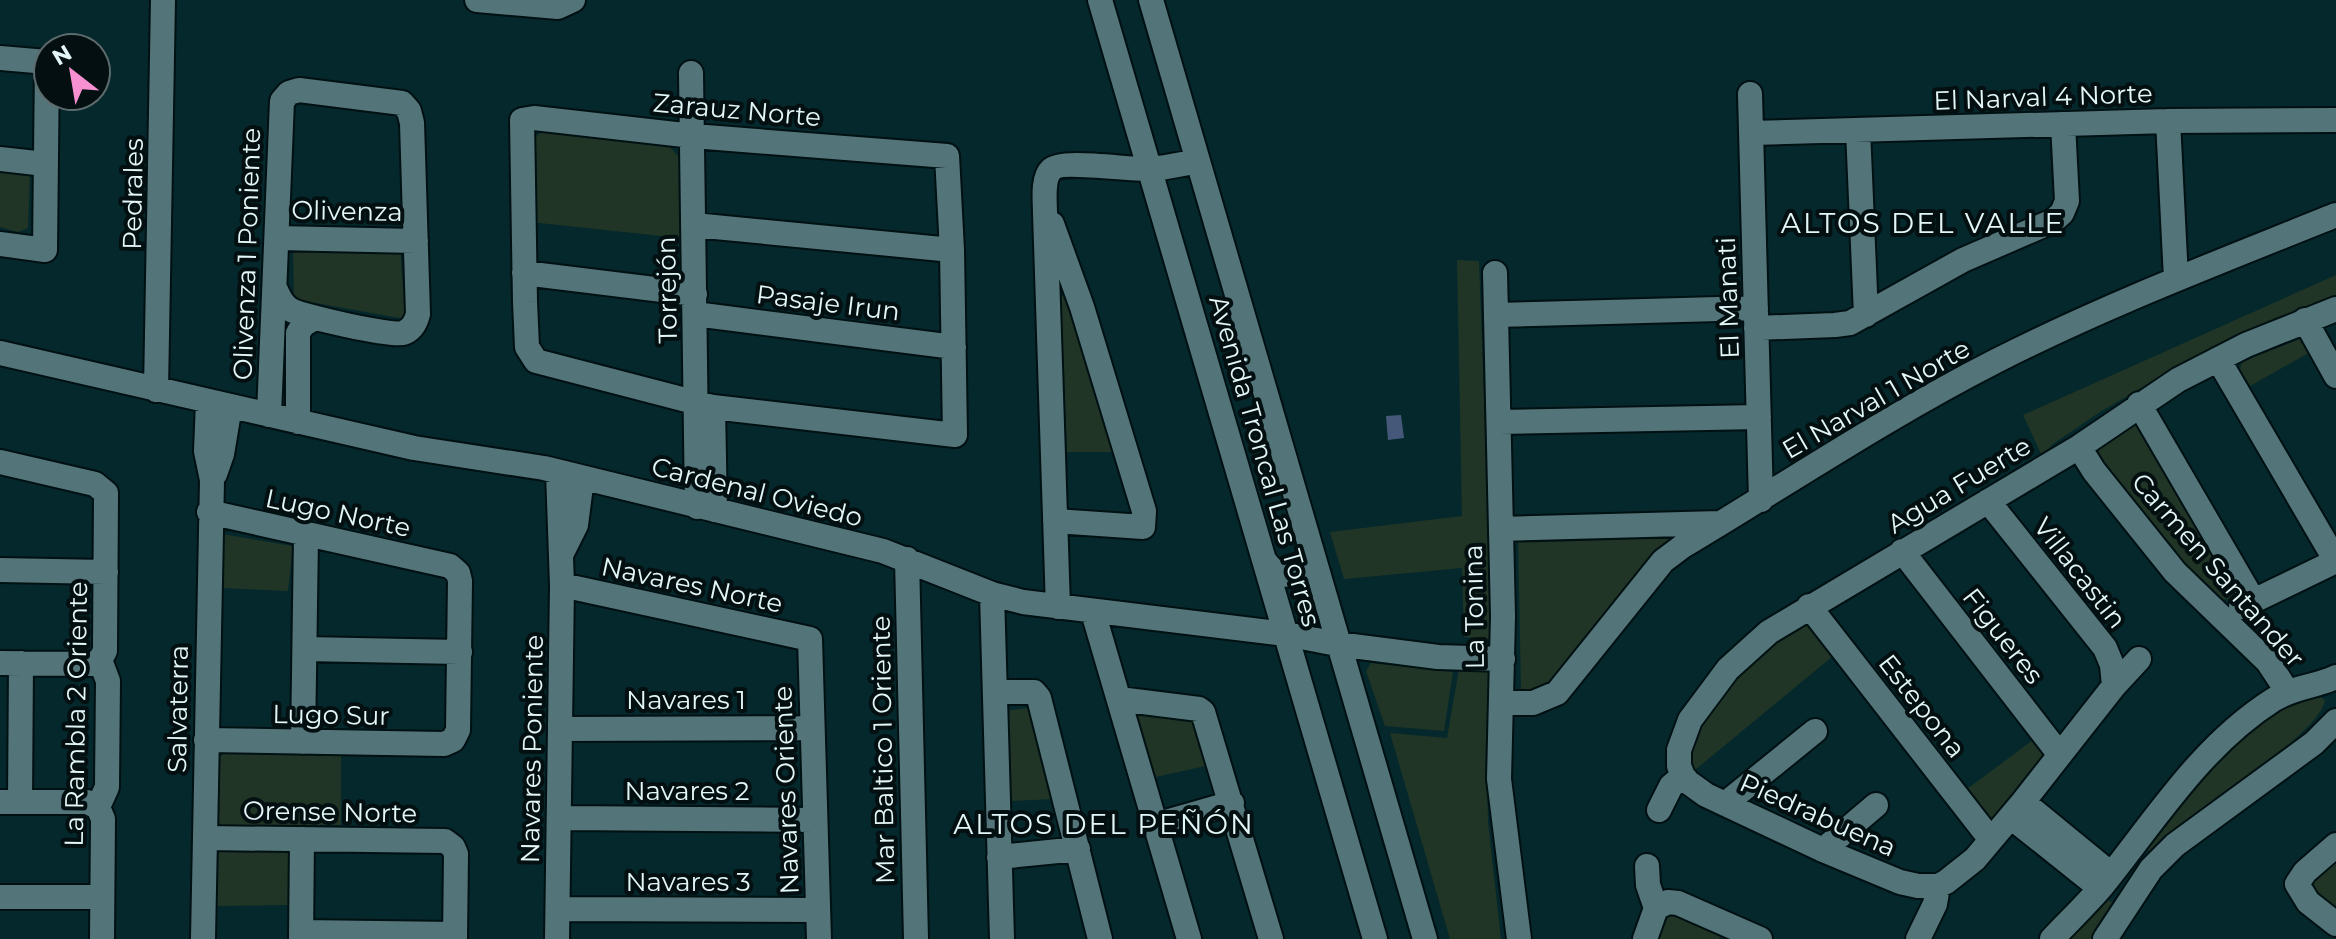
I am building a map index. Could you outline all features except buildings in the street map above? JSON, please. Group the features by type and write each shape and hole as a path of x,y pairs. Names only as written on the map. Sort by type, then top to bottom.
{"street":[{"name":"Pedrales","path":"156,390 163,0"},
{"path":"477,0 558,7 571,2"},
{"name":"Avenida Troncal Las Torres","path":"1100,0 1375,939"},
{"name":"Avenida Troncal Las Torres","path":"1151,0 1425,939"},
{"path":"0,58 32,61"},
{"name":"Torrejón","path":"691,73 695,304 704,404 706,508"},
{"name":"Olivenza 1 Poniente","path":"269,415 272,315 276,290 280,111 285,97 299,90 394,101 404,106 411,115 412,123 416,241"},
{"name":"El Manati","path":"1750,94 1761,500"},
{"path":"0,244 45,250 46,112"},
{"name":"Zarauz Norte","path":"524,273 522,120 534,118 693,136 947,156 952,250"},
{"name":"El Narval 4 Norte","path":"1751,133 2168,121 2336,120"},
{"path":"2168,121 2176,279"},
{"path":"1496,315 1756,318 1835,325 1850,323 1963,260 2058,217 2067,201 2063,124"},
{"path":"1858,130 1866,315"},
{"path":"0,159 45,164"},
{"path":"1058,607 1046,179 1057,166 1151,169 1198,161"},
{"path":"1045,213 1056,230 1144,511 1143,527 1055,521"},
{"name":"El Narval 1 Norte","path":"1502,703 1533,703 1557,693 1663,561 1842,448 1936,393 2055,332 2176,279 2336,215"},
{"path":"524,273 527,347 536,361 704,404 955,435 952,250 694,225"},
{"name":"Olivenza","path":"277,238 416,241"},
{"path":"276,290 287,307 313,319 393,334 411,329 418,314 416,241"},
{"name":"Pasaje Irun","path":"524,273 954,347"},
{"name":"La Tonina","path":"1495,273 1503,659 1501,799 1519,939"},
{"name":"Agua Fuerte","path":"1683,776 1679,759 1681,741 1690,720 1712,687 1756,642 1809,606 2079,447 2139,404 2218,359 2336,309"},
{"path":"298,422 298,333 303,325 313,319"},
{"path":"2305,320 2336,376"},
{"name":"Cardenal Oviedo","path":"0,353 414,448 558,472 706,508 907,559 992,594 1023,602 1286,634 1438,657 1503,659"},
{"path":"2218,359 2336,561 2221,617"},
{"name":"Salvaterra","path":"203,939 212,480 206,451 219,404"},
{"path":"2139,404 2253,600"},
{"path":"1499,422 1759,417"},
{"name":"Carmen Santander","path":"2079,447 2094,471 2175,572 2268,662 2287,691"},
{"name":"La Rambla 2 Oriente","path":"0,462 95,484 104,490 107,498 105,651 100,660 108,681 107,787 98,807 103,819 102,939"},
{"name":"Navares Poniente","path":"557,939 562,585 558,472"},
{"name":"Navares Poniente","path":"560,559 576,525 582,478"},
{"name":"Villacastin","path":"1988,501 2105,648 2112,665 2114,686"},
{"name":"Lugo Norte","path":"209,512 306,536 441,563 454,569 460,581 460,652"},
{"path":"1501,529 1722,523"},
{"path":"303,742 306,536"},
{"name":"Figueres","path":"1902,551 2060,755"},
{"path":"1265,561 1278,574 1292,575 1305,568 1312,557"},
{"name":"Mar Baltico 1 Oriente","path":"907,559 916,939"},
{"path":"0,570 106,572"},
{"name":"Navares Norte","path":"562,585 810,639"},
{"path":"992,594 1002,939"},
{"name":"Estepona","path":"1809,606 1991,840"},
{"path":"1093,612 1189,939"},
{"name":"Navares Oriente","path":"810,639 819,939"},
{"path":"305,649 460,652"},
{"name":"Lugo Sur","path":"206,740 439,745 453,740 458,725 460,652"},
{"path":"1918,939 1935,904 1938,886 1955,877 1991,840 2139,659"},
{"path":"98,807 87,802 10,802 11,663 93,664 100,660"},
{"path":"2052,939 2106,881 2203,759 2249,716 2287,691 2331,683"},
{"path":"995,692 1037,694 1100,939"},
{"path":"1119,699 1199,709 1205,717 1271,939"},
{"path":"2106,938 2151,869 2175,845 2205,820 2314,743 2336,721"},
{"name":"Navares 1","path":"560,729 812,728"},
{"path":"1725,804 1815,731"},
{"path":"1659,810 1671,786 1683,776"},
{"name":"Piedrabuena","path":"1683,776 1695,788 1725,804 1823,850 1900,882 1938,886"},
{"path":"1155,825 1232,803"},
{"path":"1823,850 1876,805"},
{"path":"2017,809 2106,881"},
{"name":"Navares 2","path":"559,818 815,820"},
{"name":"Orense Norte","path":"205,838 440,841 453,847 457,860 455,936"},
{"path":"302,839 301,935 455,936"},
{"path":"2336,845 2302,875 2297,884 2308,902 2336,924"},
{"path":"999,857 1078,849"},
{"path":"1645,939 1656,908 1648,885 1647,866"},
{"path":"0,897 102,897"},
{"path":"1656,908 1668,902 1678,903 1760,939"},
{"name":"Navares 3","path":"558,909 818,910"}],"green space":[{"path":"542,132 668,145 679,157 680,238 530,222 531,139"},
{"path":"0,164 30,173 28,228 18,232 0,227"},
{"path":"400,246 405,319 294,299 293,250"},
{"path":"1457,260 1479,261 1493,639 1464,637 1462,568 1344,579 1330,532 1462,516"},
{"path":"2336,275 2336,296 2198,355 2100,412 2053,444 2042,456 2023,415"},
{"path":"1071,295 1116,452 1067,452 1060,296"},
{"path":"2305,337 2312,351 2250,386 2240,370 2242,362"},
{"path":"2135,419 2238,590 2236,598 2219,600 2201,583 2097,455 2102,442"},
{"path":"1691,529 1567,670 1537,694 1521,692 1518,535"},
{"path":"222,534 293,546 288,591 221,588"},
{"path":"1806,621 1833,656 1695,770 1689,756 1701,719 1747,662"},
{"path":"1371,663 1453,672 1444,731 1385,726 1366,671"},
{"path":"1459,669 1489,671 1486,741 1488,822 1501,939 1450,939 1390,733 1447,738"},
{"path":"2306,696 2319,696 2325,700 2319,714 2285,748 2179,826 2153,853 2140,846 2211,758 2255,721"},
{"path":"1028,708 1055,799 1010,801 1004,711"},
{"path":"1132,710 1195,721 1210,765 1151,778"},
{"path":"2033,740 2047,756 1989,825 1963,792"},
{"path":"225,753 341,756 341,825 222,826 216,820 218,758"},
{"path":"216,851 292,852 291,905 216,906"},
{"path":"2336,858 2336,912 2308,885"},
{"path":"2106,899 2114,903 2115,910 2098,939 2063,939"},
{"path":"1666,911 1722,932 1719,939 1654,939"}],"water":[{"path":"1401,415 1404,438 1388,440 1386,416"}],"district":[{"name":"ALTOS DEL VALLE","path":"1923,223"},
{"name":"ALTOS DEL PEÑÓN","path":"1104,824"}]}
